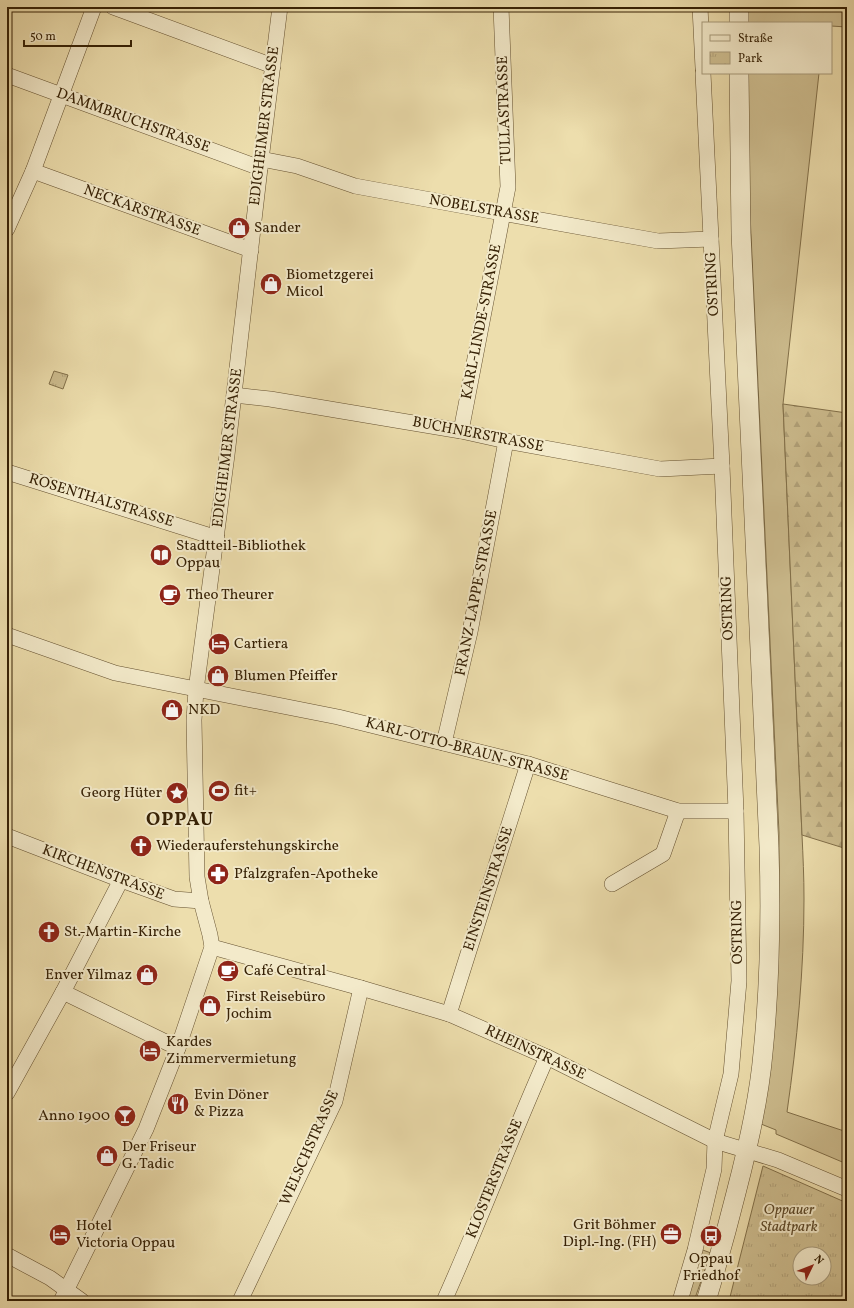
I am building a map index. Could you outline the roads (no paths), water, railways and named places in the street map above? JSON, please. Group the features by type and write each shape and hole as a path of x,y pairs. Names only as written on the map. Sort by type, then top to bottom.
{"street":[{"path":"7,229 33,171 94,7"},
{"path":"113,7 273,66"},
{"name":"EDIGHEIMER STRASSE","path":"212,947 197,877 194,720 196,690 217,538 260,163 280,7"},
{"name":"TULLASTRASSE","path":"501,7 508,165 508,187 502,213"},
{"path":"700,7 702,48"},
{"path":"739,7 739,22"},
{"name":"OSTRING","path":"680,1301 695,1250 714,1169 715,1141 731,1074 739,981 736,811 722,466 703,74"},
{"path":"706,1301 718,1265 754,1120 763,1054 769,963 769,847 741,233 740,74"},
{"name":"DAMMBRUCHSTRASSE","path":"7,76 260,163"},
{"name":"NOBELSTRASSE","path":"260,163 297,166 355,186 658,241 711,239"},
{"name":"NECKARSTRASSE","path":"33,171 250,250"},
{"name":"KARL-LINDE-STRASSE","path":"461,431 502,213"},
{"name":"BUCHNERSTRASSE","path":"234,395 270,399 461,431 506,441 660,469 722,466"},
{"name":"FRANZ-LAPPE-STRASSE","path":"444,743 470,632 506,441"},
{"name":"ROSENTHALSTRASSE","path":"7,472 217,538"},
{"name":"KARL-OTTO-BRAUN-STRASSE","path":"7,634 115,673 338,717 528,764 678,811 736,811"},
{"name":"EINSTEINSTRASSE","path":"449,1014 528,764"},
{"path":"612,884 663,854 678,811"},
{"name":"KIRCHENSTRASSE","path":"7,836 174,899 201,901"},
{"path":"7,1093 63,992 121,880"},
{"path":"64,1295 146,1129 178,1048 212,947"},
{"name":"RHEINSTRASSE","path":"212,947 449,1014 547,1057 715,1141 778,1160 847,1189"},
{"name":"WELSCHSTRASSE","path":"240,1301 335,1100 360,988"},
{"path":"63,992 178,1048"},
{"name":"KLOSTERSTRASSE","path":"444,1301 522,1113 547,1057"},
{"path":"7,1255 50,1278 64,1295 82,1301"}],"place":[{"name":"Sander","path":"239,228"},
{"name":"Biometzgerei Micol","path":"271,284"},
{"name":"Stadtteil-Bibliothek Oppau","path":"161,555"},
{"name":"Theo Theurer","path":"170,595"},
{"name":"Cartiera","path":"219,644"},
{"name":"Blumen Pfeiffer","path":"218,676"},
{"name":"NKD","path":"172,710"},
{"name":"fit+","path":"219,791"},
{"name":"Georg Hüter","path":"177,793"},
{"name":"Wiederauferstehungskirche","path":"141,846"},
{"name":"Pfalzgrafen-Apotheke","path":"218,874"},
{"name":"St.-Martin-Kirche","path":"49,932"},
{"name":"Café Central","path":"228,971"},
{"name":"Enver Yilmaz","path":"147,975"},
{"name":"First Reisebüro Jochim","path":"210,1006"},
{"name":"Kardes Zimmervermietung","path":"150,1051"},
{"name":"Evin Döner & Pizza","path":"178,1104"},
{"name":"Anno 1900","path":"125,1116"},
{"name":"Der Friseur G. Tadic","path":"107,1156"},
{"name":"Grit Böhmer Dipl.-Ing. (FH)","path":"671,1234"},
{"name":"Hotel Victoria Oppau","path":"60,1235"},
{"name":"Oppau Friedhof","path":"711,1236"}],"district":[{"name":"OPPAU","path":"180,820"}],"park label":[{"name":"Oppauer Stadtpark","path":"789,1218"}]}
